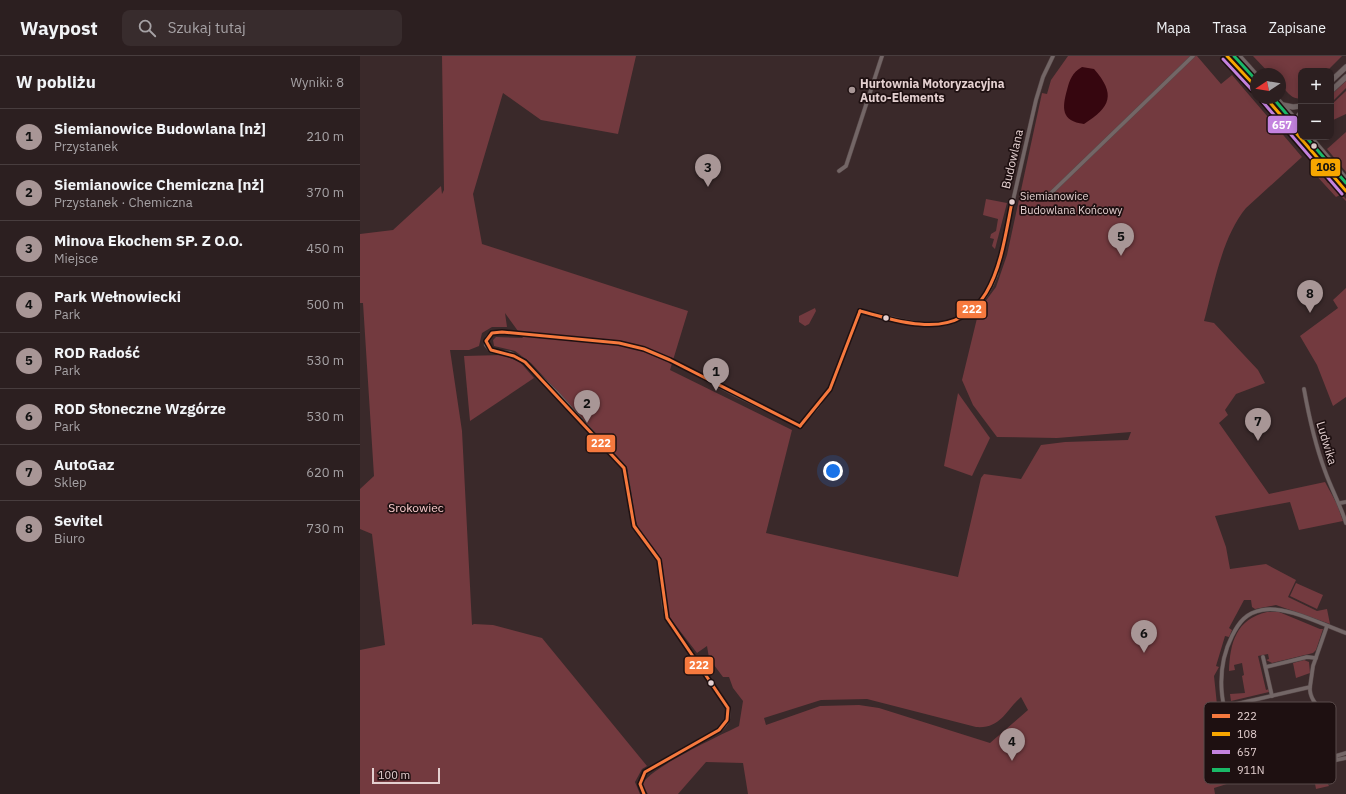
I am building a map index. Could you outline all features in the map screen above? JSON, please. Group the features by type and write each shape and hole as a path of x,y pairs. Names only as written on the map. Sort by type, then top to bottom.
{"street":[{"path":"839,171 846,166 882,56"},
{"name":"Budowlana","path":"644,794 640,784 645,772 719,730 727,722 729,714 728,708 667,618 664,606 659,560 635,529 624,468 557,393 522,359 510,353 494,353 488,349 486,341 487,338 495,332 619,343 644,349 670,360 736,395 800,426 818,408 830,389 860,312 919,325 939,325 968,314 983,302 996,275 1036,100 1043,77 1053,56"},
{"path":"1050,194 1193,56"},
{"path":"1227,56 1250,81"},
{"path":"1239,56 1250,68"},
{"path":"1334,78 1346,67"},
{"path":"1334,88 1346,77"},
{"path":"1271,104 1346,191"},
{"path":"1282,104 1293,107 1298,106"},
{"path":"1282,104 1298,122"},
{"path":"1290,125 1298,116"},
{"path":"1294,129 1298,126"},
{"path":"1313,140 1346,179"},
{"name":"Ludwika","path":"1304,389 1310,422 1325,471 1340,503 1346,523"},
{"path":"1340,503 1346,502"},
{"path":"1222,702 1220,685 1222,666 1229,641 1243,618 1256,611 1276,609 1346,633"},
{"path":"1316,702 1311,696 1310,687 1313,666 1327,626"},
{"path":"1263,657 1272,696"},
{"path":"1266,667 1307,657 1316,658"},
{"path":"1245,702 1310,687"},
{"path":"1336,760 1336,756 1346,753"},
{"path":"1336,760 1346,758"}],"green space":[{"name":"Srokowiec","path":"442,56 636,56 618,134 541,120 503,93 473,194 482,244 688,311 670,370 792,430 766,533 958,577 981,478 984,474 1021,479 1041,445 1065,442 1128,440 1131,432 1057,438 997,437 973,405 962,380 979,310 996,287 1007,255 1042,93 1047,94 1051,80 1068,56 1197,56 1221,84 1232,75 1250,96 1250,104 1257,104 1302,157 1246,208 1231,233 1215,277 1204,321 1214,323 1258,370 1265,383 1236,394 1225,410 1228,415 1219,423 1269,494 1325,482 1337,504 1343,521 1299,530 1290,502 1215,516 1226,547 1230,569 1266,564 1296,580 1288,597 1317,611 1327,609 1330,624 1276,605 1255,609 1252,607 1251,600 1244,600 1229,628 1232,630 1229,637 1225,636 1216,666 1219,667 1214,676 1217,702 1204,702 1204,784 1227,784 1214,788 1215,794 748,794 743,763 706,762 678,794 648,794 642,785 647,778 657,770 702,744 739,726 743,701 733,688 729,677 723,677 714,665 710,664 707,646 697,653 670,618 666,604 661,558 639,530 635,518 627,467 531,363 515,351 494,346 493,340 496,337 523,338 505,313 507,327 492,327 482,333 479,346 469,350 450,350 462,431 472,625 493,625 542,638 647,766 642,769 635,782 640,794 360,794 360,650 385,645 372,534 360,529 360,489 374,476 363,303 360,303 360,234 393,230 441,186 442,194 444,190","holes":["1021,697 1028,710 990,743 879,708 859,705 820,706 766,725 764,718 821,700 867,699 976,727 984,727 997,722"]},
{"path":"1253,56 1342,56 1330,68 1298,68 1298,99 1286,91 1286,68 1264,68"},
{"path":"1346,81 1346,88 1334,100 1334,92"},
{"path":"1346,91 1346,114 1334,120 1334,104 1334,102"},
{"path":"1346,132 1346,172 1327,149"},
{"path":"1317,168 1328,183 1330,182 1346,199 1346,201 1340,195 1336,197 1313,172"},
{"path":"986,199 1007,203 995,249 992,246 994,239 990,238 991,234 996,231 998,219 983,215"},
{"path":"1346,288 1346,397 1333,406 1317,365 1300,336 1338,308 1333,300"},
{"path":"815,308 816,311 809,324 805,326 799,322 799,316"},
{"path":"502,355 520,362 534,378 470,421 464,356"},
{"path":"958,393 990,438 972,476 944,466"},
{"path":"1296,583 1323,595 1317,609 1290,596"},
{"path":"1267,612 1279,612 1323,629 1316,650 1313,653 1272,663 1266,660 1269,659 1268,654 1258,656 1266,690 1269,689 1269,692 1231,701 1230,694 1245,693 1242,676 1244,675 1242,663 1234,665 1235,670 1229,671 1233,642 1242,626 1248,620"},
{"path":"1304,660 1309,662 1310,673 1296,678 1293,663"},
{"path":"1315,784 1328,784 1329,786 1316,789"}],"shaded area":[{"path":"1082,67 1094,69 1106,86 1108,93 1105,106 1093,118 1084,124 1071,120 1067,117 1064,108 1065,97 1070,79"}],"transit line":[{"name":"108","path":"1227,56 1250,81"},
{"name":"911N","path":"1234,56 1250,73"},
{"name":"657","path":"1223,59 1250,88"},
{"name":"657","path":"1265,104 1342,194"},
{"name":"108","path":"1271,104 1346,191"},
{"name":"911N","path":"1278,104 1298,127"},
{"name":"911N","path":"1309,140 1346,183"},
{"name":"222","path":"860,311 897,321 919,324 944,323 964,316 978,303 990,287 998,267 1012,202"},
{"name":"222","path":"800,426 830,389 860,311"},
{"name":"222","path":"644,794 640,784 645,772 719,730 727,720 728,708 667,618 659,560 634,526 624,468 525,362 514,356 491,350 486,341 492,333 502,332 619,343 644,349 670,360 800,426"}],"place":[{"name":"Hurtownia Motoryzacyjna Auto-Elements","path":"852,90"},
{"name":"Minova Ekochem SP. Z O.O.","path":"708,187"},
{"name":"Siemianowice Budowlana Końcowy","path":"1012,202"},
{"name":"ROD Radość","path":"1121,256"},
{"name":"Sevitel","path":"1310,313"},
{"name":"Siemianowice Budowlana [nż]","path":"716,391"},
{"name":"Siemianowice Chemiczna [nż]","path":"587,423"},
{"name":"AutoGaz","path":"1258,441"},
{"name":"ROD Słoneczne Wzgórze","path":"1144,653"},
{"name":"Park Wełnowiecki","path":"1012,761"}]}
